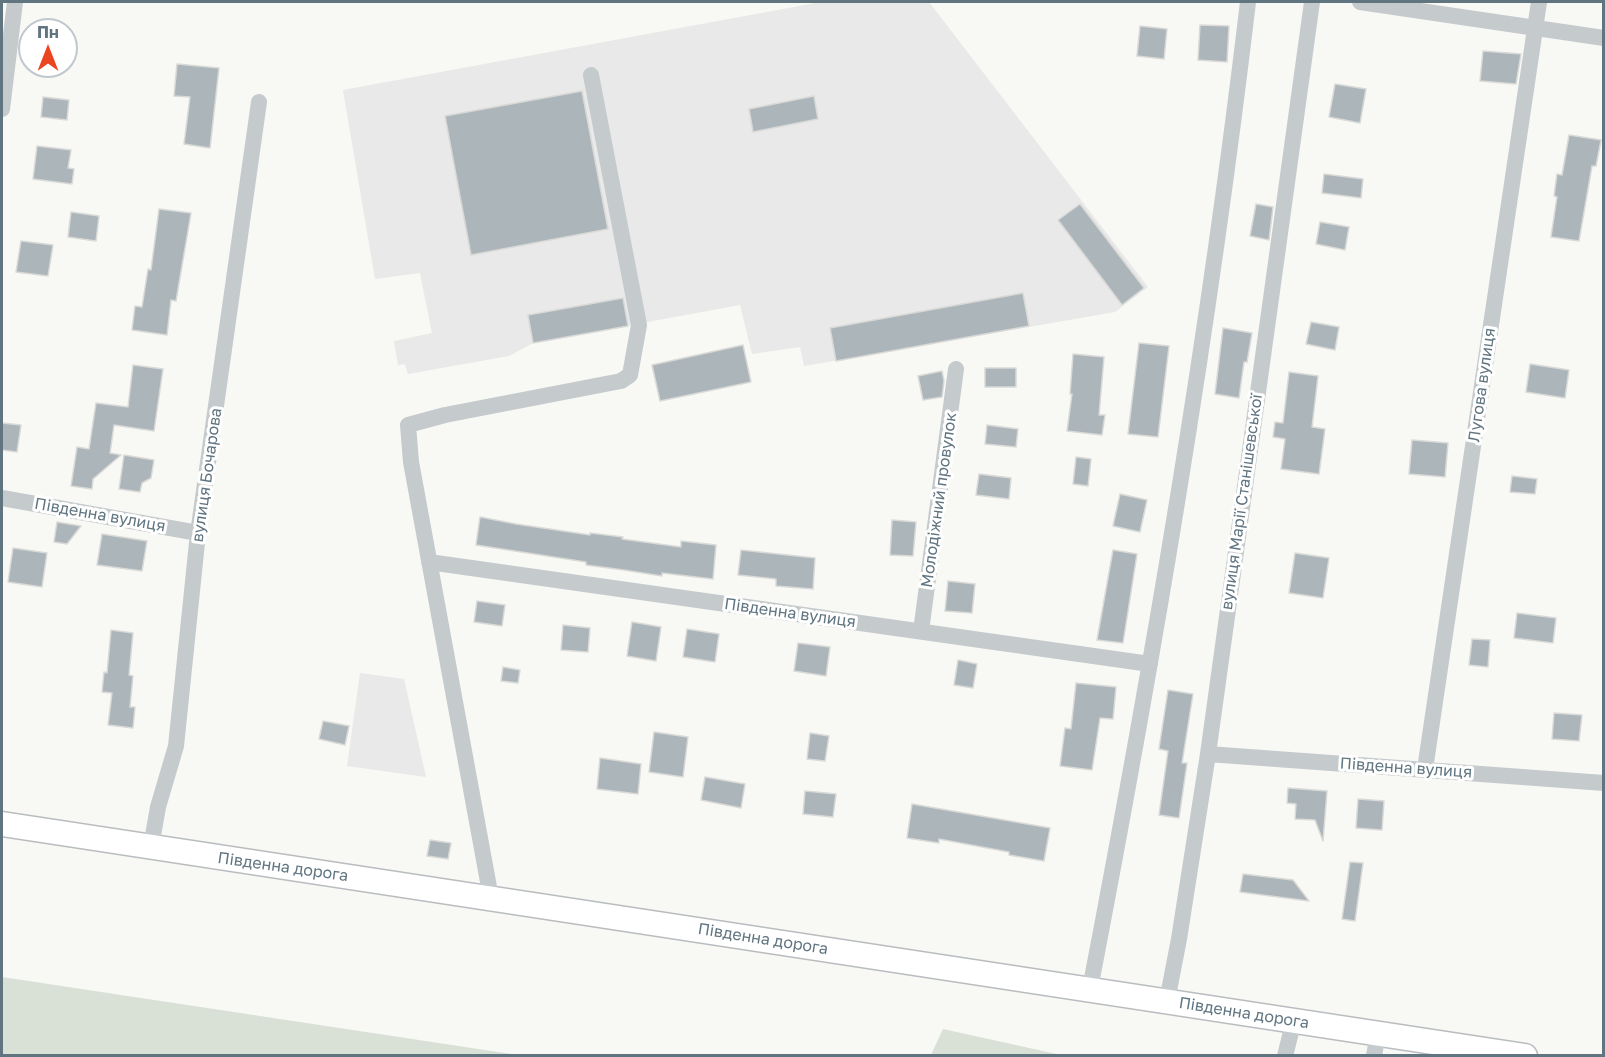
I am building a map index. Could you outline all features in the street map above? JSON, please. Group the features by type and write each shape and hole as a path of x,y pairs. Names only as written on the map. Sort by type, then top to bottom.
{"highway":[{"name":"Південна дорога","path":"2,824 1294,1020 1376,1044 1525,1056"}],"street":[{"path":"2,109 15,2"},
{"path":"1090,989 1150,664 1206,321 1233,133 1248,2"},
{"name":"вулиця Марії Станішевської","path":"1167,1001 1208,754 1312,2"},
{"path":"1360,2 1604,38"},
{"name":"Лугова вулиця","path":"1425,769 1539,2"},
{"path":"491,898 411,462 408,425 445,415 621,381 630,375 639,325 591,75"},
{"name":"вулиця Бочарова","path":"151,847 158,807 176,746 198,533 259,102"},
{"name":"Молодіжний провулок","path":"921,631 956,369"},
{"name":"Південна вулиця","path":"2,498 198,533"},
{"name":"Південна вулиця","path":"429,562 1150,664"},
{"name":"Південна вулиця","path":"1208,754 1604,783"},
{"path":"1285,1056 1294,1020"}],"shaded area":[{"path":"821,2 929,2 1148,287 1115,312 804,366 800,347 752,354 740,305 533,343 509,356 408,374 405,364 398,365 394,341 432,333 420,273 375,279 343,90"},
{"path":"360,673 404,679 426,777 347,766"},
{"path":"2,977 518,1055 2,1055"},
{"path":"943,1029 1061,1055 931,1055"}],"building":[{"path":"1200,25 1229,26 1227,62 1198,60"},
{"path":"1140,26 1167,29 1164,59 1137,56"},
{"path":"1483,51 1521,54 1516,84 1480,81"},
{"path":"177,64 219,68 210,148 184,144 190,97 174,96"},
{"path":"1335,84 1366,89 1360,123 1329,117"},
{"path":"582,91 608,229 471,255 445,116"},
{"path":"814,96 818,119 753,132 749,109"},
{"path":"43,97 69,100 67,120 41,117"},
{"path":"1569,135 1601,140 1596,166 1592,166 1579,241 1551,237 1557,197 1554,196 1557,174 1562,175"},
{"path":"37,146 71,150 68,168 74,169 72,184 33,179"},
{"path":"1324,174 1363,179 1361,198 1322,193"},
{"path":"1080,204 1144,288 1122,305 1058,220"},
{"path":"1256,204 1273,207 1269,240 1250,236"},
{"path":"159,209 191,213 176,301 171,300 167,335 132,330 135,306 142,307 148,269 151,270"},
{"path":"71,212 99,216 96,241 68,237"},
{"path":"1320,222 1349,227 1345,250 1316,244"},
{"path":"21,241 53,245 48,276 16,272"},
{"path":"1023,293 1029,326 836,361 830,328"},
{"path":"623,298 628,326 533,343 528,315"},
{"path":"1311,322 1339,327 1335,350 1306,344"},
{"path":"1223,328 1252,333 1247,362 1244,362 1239,398 1215,394"},
{"path":"1139,343 1169,346 1158,437 1128,434"},
{"path":"743,345 751,382 660,401 652,365"},
{"path":"1073,354 1104,357 1099,415 1105,415 1102,435 1067,431 1072,394 1070,394"},
{"path":"1530,364 1569,370 1565,398 1526,392"},
{"path":"133,365 163,369 154,431 114,425 110,453 121,455 93,479 92,489 71,486 77,447 89,449 96,403 128,407"},
{"path":"985,368 1016,368 1016,387 985,387"},
{"path":"942,371 944,381 942,397 923,400 918,376"},
{"path":"1289,372 1318,376 1312,427 1325,429 1319,474 1281,469 1285,439 1273,437 1275,422 1283,423"},
{"path":"2,423 21,425 17,452 2,450"},
{"path":"987,425 1018,429 1016,447 985,444"},
{"path":"1412,440 1448,443 1445,477 1409,474"},
{"path":"124,455 154,460 151,478 142,483 140,492 119,489"},
{"path":"1076,457 1091,459 1088,486 1073,484"},
{"path":"979,474 1011,478 1009,499 976,495"},
{"path":"1512,476 1537,479 1535,494 1510,492"},
{"path":"1120,494 1147,500 1140,532 1113,526"},
{"path":"480,517 681,547 681,541 716,545 713,579 662,573 662,576 476,545"},
{"path":"892,520 916,522 913,556 890,555"},
{"path":"57,522 81,526 67,544 54,542"},
{"path":"102,534 147,541 142,571 97,565"},
{"path":"13,548 47,553 42,587 8,582"},
{"path":"741,550 815,558 813,589 776,586 776,579 738,575"},
{"path":"1113,550 1137,554 1123,643 1097,640"},
{"path":"1295,553 1329,558 1323,598 1289,593"},
{"path":"948,581 975,584 972,613 945,611"},
{"path":"477,601 505,605 502,626 474,622"},
{"path":"1517,613 1556,618 1553,643 1514,638"},
{"path":"632,622 661,627 656,661 627,656"},
{"path":"563,625 590,628 588,652 561,650"},
{"path":"687,629 719,634 715,662 683,657"},
{"path":"111,630 133,633 129,675 133,676 130,707 135,707 133,728 108,725 112,693 102,692 104,672 107,673"},
{"path":"1472,639 1490,640 1488,667 1469,665"},
{"path":"798,643 830,647 826,676 794,671"},
{"path":"958,660 977,664 973,688 954,685"},
{"path":"503,667 520,670 518,683 501,681"},
{"path":"1076,683 1116,687 1113,719 1100,718 1092,770 1060,766 1065,728 1071,729"},
{"path":"1168,690 1193,694 1182,763 1187,763 1179,818 1159,815 1168,751 1159,749"},
{"path":"1554,713 1582,715 1579,741 1552,739"},
{"path":"323,721 349,726 345,745 319,739"},
{"path":"654,732 688,737 683,777 649,772"},
{"path":"810,733 829,736 825,761 807,759"},
{"path":"600,758 641,764 638,794 597,789"},
{"path":"705,777 745,784 741,808 701,800"},
{"path":"1288,788 1327,791 1323,841 1315,820 1295,819 1296,804 1287,803"},
{"path":"805,791 836,794 833,817 803,814"},
{"path":"1358,799 1384,801 1382,830 1356,828"},
{"path":"912,804 1050,828 1044,861 939,839 939,843 907,838"},
{"path":"430,840 451,843 448,859 427,856"},
{"path":"1350,862 1363,863 1355,921 1342,919"},
{"path":"1243,874 1293,880 1309,901 1240,892"}]}
